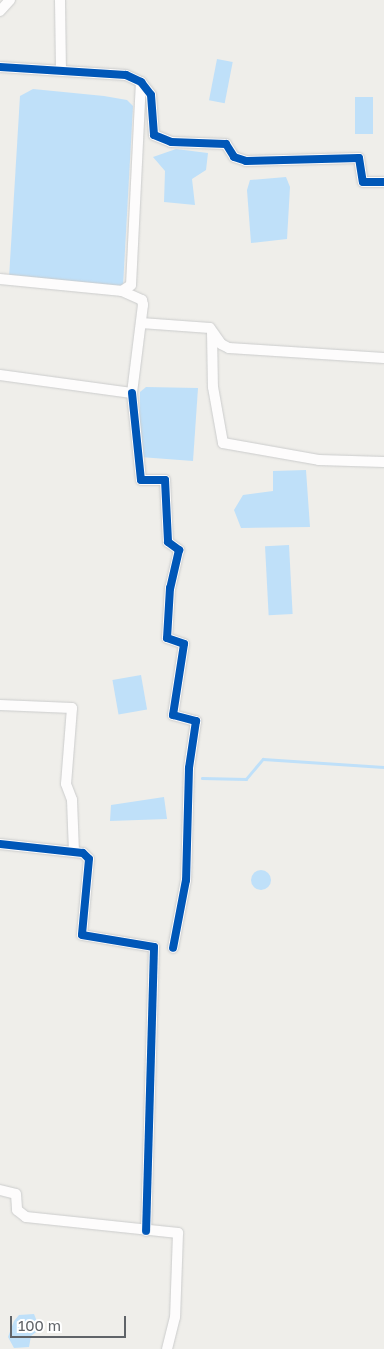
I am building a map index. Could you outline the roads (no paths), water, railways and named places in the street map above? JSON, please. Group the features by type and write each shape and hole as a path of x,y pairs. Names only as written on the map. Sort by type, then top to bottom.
{"street":[{"path":"0,11 10,0"},
{"path":"60,0 61,70"},
{"path":"0,66 126,75 141,82 155,110 154,135 171,142 226,144 234,158 246,161 359,158 363,182 384,182"},
{"path":"122,292 132,285 133,274 141,82"},
{"path":"0,280 122,292 142,300 132,393 141,480 165,480 168,542 179,550 170,588 167,638 184,644 173,715 196,721 189,768 186,880 173,948"},
{"path":"141,323 209,327 229,348 384,358"},
{"path":"212,332 215,404 223,443 319,460 384,462"},
{"path":"0,375 132,393"},
{"path":"0,704 72,708 66,784 72,800 74,852"},
{"path":"0,844 74,852 89,859 82,935 154,947 146,1231"},
{"path":"0,1190 16,1194 17,1210 26,1217 179,1236 175,1317 167,1349"}],"water":[{"path":"217,59 233,62 225,103 209,100"},
{"path":"33,89 104,96 127,100 133,106 123,286 9,278 20,96"},
{"path":"355,97 373,97 373,134 355,134"},
{"path":"176,149 208,153 206,170 192,179 195,205 164,202 165,171 153,157"},
{"path":"286,177 290,187 287,239 251,243 247,190 250,180"},
{"path":"146,387 198,388 193,461 140,457 140,392"},
{"path":"306,470 310,527 241,528 234,510 243,495 273,491 273,471"},
{"path":"289,545 293,614 269,615 265,546"},
{"path":"141,675 147,709 119,715 112,680"},
{"path":"164,797 167,819 110,821 111,805"},
{"path":"261,870 268,873 271,880 268,887 261,890 254,887 251,880 254,873"},
{"path":"34,1314 40,1329 31,1336 29,1347 14,1348 8,1337 14,1321 19,1315"}],"waterway":[{"path":"202,778 246,779 263,759 384,767"}]}
